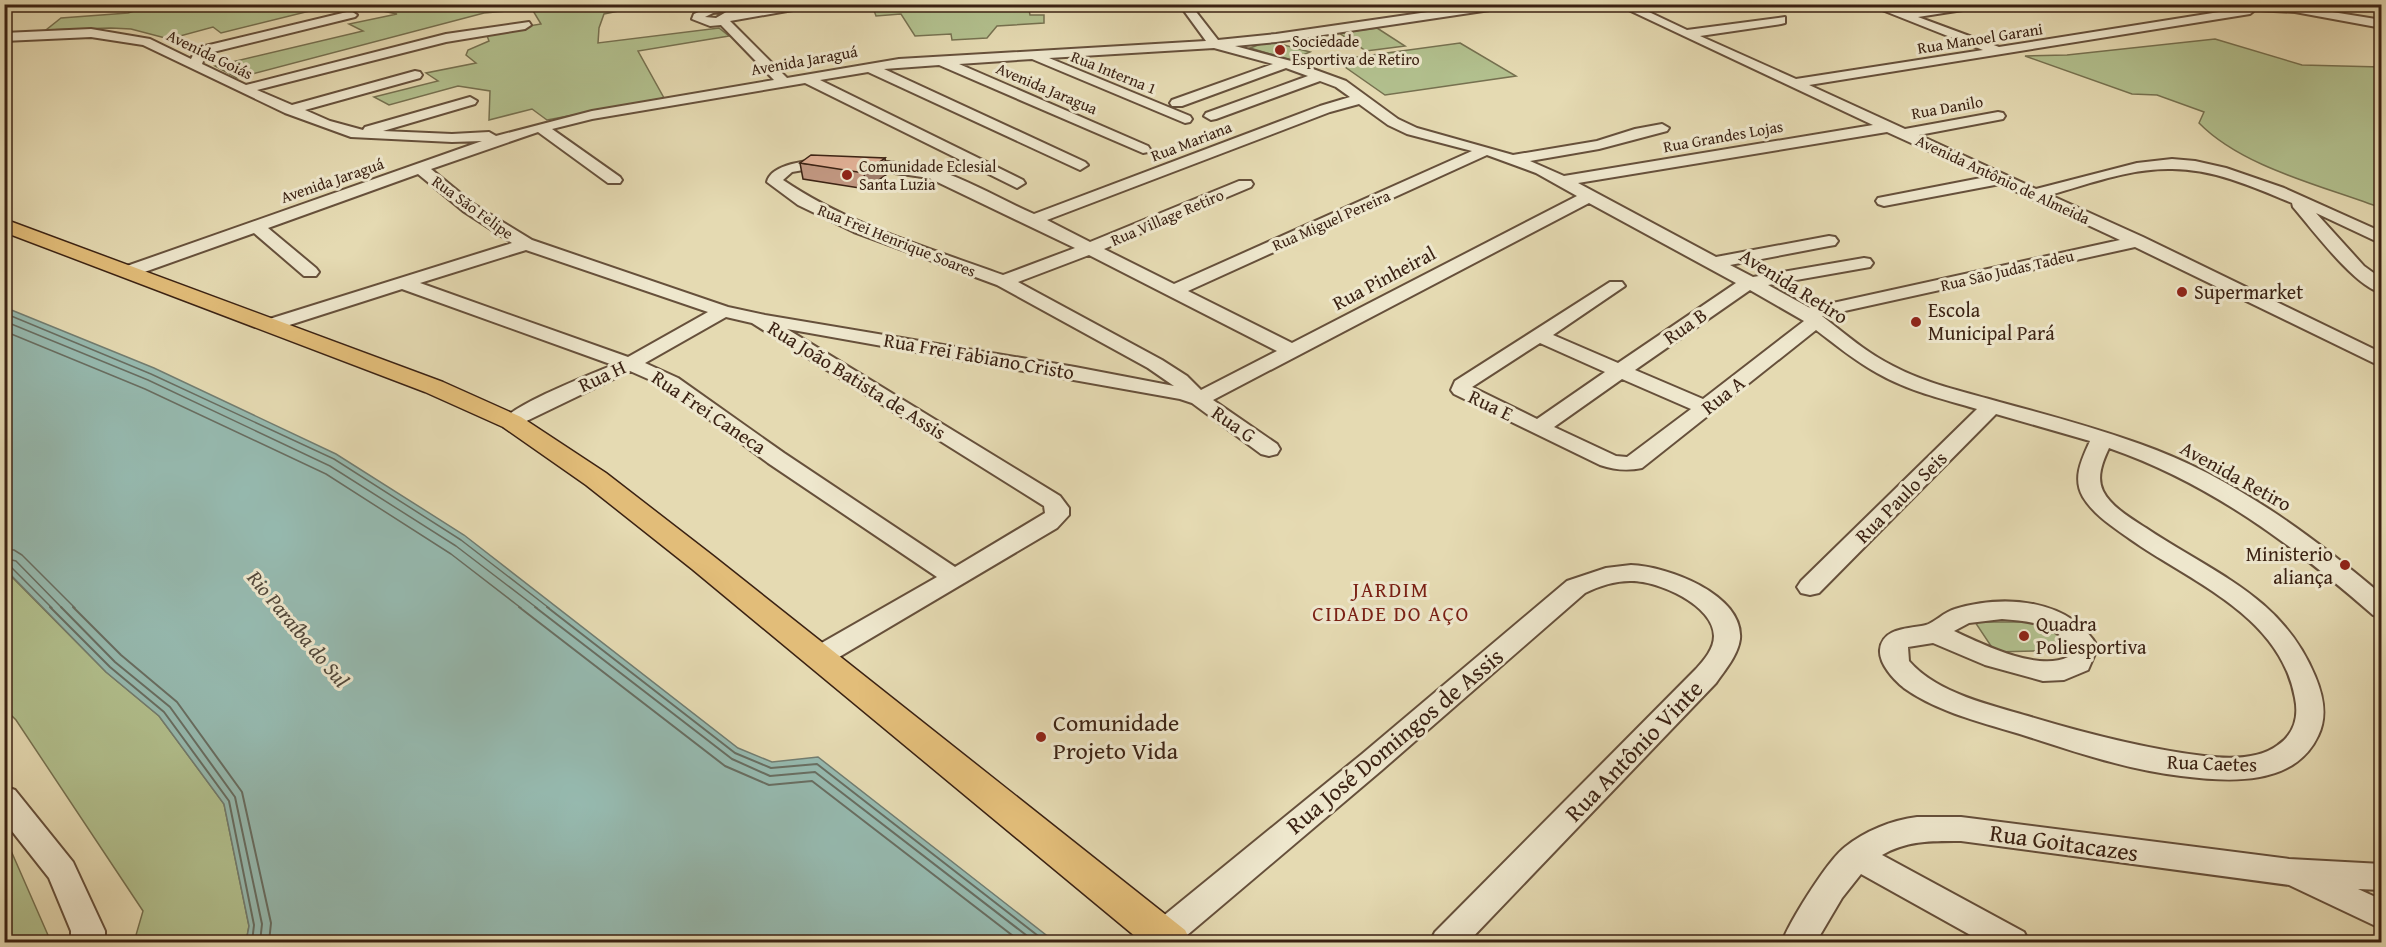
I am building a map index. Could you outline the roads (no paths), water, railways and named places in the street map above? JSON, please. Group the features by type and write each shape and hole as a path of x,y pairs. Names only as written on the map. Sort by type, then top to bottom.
{"main road":[{"path":"4,225 434,387 512,422 596,479 820,656 1167,939"}],"street":[{"path":"783,81 727,19 810,4"},
{"path":"1184,4 1215,44"},
{"path":"1431,4 1447,14"},
{"name":"Avenida Jaraguá","path":"130,271 518,133 592,115 868,67 938,60 1215,44 1276,38 1510,4"},
{"name":"Avenida Antônio de Almeida","path":"1621,4 2138,241 2382,361"},
{"path":"1872,4 1998,51"},
{"path":"1903,16 1982,4"},
{"name":"Rua Manoel Garani","path":"1792,84 1998,51 2241,8 2295,9 2382,24"},
{"path":"195,64 199,54 206,50 351,15"},
{"path":"1685,34 1781,20"},
{"path":"244,89 424,43 525,25"},
{"name":"Avenida Goiás","path":"259,96 473,46 480,41 477,32"},
{"name":"Avenida Goiás","path":"4,37 91,33 122,36 146,42 290,110 356,134 452,138 518,133"},
{"name":"Avenida Retiro","path":"1215,44 1321,76 1341,84 1402,127 1515,159 1564,182 1751,283 1811,318 1859,354 1885,370 1916,384 2102,438 2182,469 2228,493 2301,541 2382,609"},
{"name":"Rua Interna 1","path":"1030,56 1185,118"},
{"name":"Avenida Jaragua","path":"938,60 1143,149"},
{"path":"1177,103 1286,64"},
{"path":"868,67 1080,165"},
{"path":"290,110 415,75"},
{"path":"1211,116 1321,76"},
{"path":"805,78 1017,183"},
{"name":"Rua Mariana","path":"1033,220 1316,112 1363,98"},
{"path":"356,134 470,101"},
{"name":"Rua Danilo","path":"1903,134 1998,116"},
{"path":"540,127 614,180"},
{"name":"Rua Grandes Lojas","path":"1564,182 1887,127"},
{"path":"1515,159 1599,145 1640,132 1662,128"},
{"name":"Rua Miguel Pereira","path":"1175,290 1486,150"},
{"name":"Rua Frei Henrique Soares","path":"1198,399 1180,380 1155,364 1003,282 850,224 780,188 775,182 776,177 787,169 809,164 907,169 952,181 1175,290 1293,351"},
{"path":"2035,194 2128,169 2176,164 2229,174 2294,199 2382,239"},
{"name":"Rua São Felipe","path":"421,168 469,207 526,244"},
{"path":"1884,201 2001,178"},
{"name":"Rua Village Retiro","path":"1003,282 1245,184"},
{"name":"Rua Pinheiral","path":"1198,399 1590,196"},
{"path":"2294,199 2358,270 2382,288"},
{"path":"256,226 310,272"},
{"path":"1714,263 1829,241"},
{"name":"Rua São Judas Tadeu","path":"1811,318 2138,241"},
{"path":"270,325 526,244"},
{"name":"Rua João Batista de Assis","path":"526,244 723,311 758,318 1052,501 1057,508 1058,515 1049,523 820,656"},
{"name":"Rua B","path":"1539,428 1737,289 1751,283 1864,263"},
{"name":"Rua Frei Caneca","path":"404,284 630,364 671,382 776,458 955,578"},
{"name":"Rua E","path":"1616,286 1460,387 1466,394 1612,463 1628,464"},
{"name":"Rua H","path":"512,422 538,407 630,364 723,311"},
{"name":"Rua Frei Fabiano Cristo","path":"758,318 1137,384 1198,399"},
{"name":"Rua A","path":"1628,464 1634,463 1707,408 1811,318"},
{"path":"1539,336 1707,408"},
{"name":"Rua G","path":"1198,399 1269,449"},
{"name":"Rua Paulo Seis","path":"1810,587 1991,407"},
{"name":"Rua Caetes","path":"1936,634 1941,626 1957,618 1980,612 2030,611 2051,616 2066,624 2079,636 2085,647 2082,662 2076,667 2055,671 2026,669 1999,662 1936,634 1922,634 1898,641 1894,646 1893,654 1898,665 1925,688 1945,698 2018,723 2156,762 2196,767 2250,768 2270,764 2288,756 2297,748 2311,720 2310,704 2306,688 2285,641 2253,610 2148,541 2099,503 2088,481 2089,470 2102,438"},
{"name":"Rua José Domingos de Assis","path":"1167,939 1576,587 1593,579 1613,574 1638,573"},
{"name":"Rua Antônio Vinte","path":"1447,942 1706,676 1725,649 1728,634 1725,620 1704,600 1672,583 1638,573"},
{"path":"4,798 62,871 88,931 87,942"},
{"name":"Rua Goitacazes","path":"1799,942 1830,887 1856,856 1881,838 1912,829 1961,829 2289,872 2382,877"},
{"path":"1856,856 2012,942"},
{"path":"2289,872 2382,915"}],"water":[{"name":"Rio Paraíba do Sul","path":"4,307 154,368 336,454 464,535 738,748 772,762 818,757 1055,942 246,942 249,926 224,804 159,716 106,672 5,569"}],"place":[{"name":"Sociedade Esportiva de Retiro","path":"1280,50"},
{"name":"Comunidade Eclesial Santa Luzia","path":"847,175"},
{"name":"Supermarket","path":"2182,292"},
{"name":"Escola Municipal Pará","path":"1916,322"},
{"name":"Ministerio aliança","path":"2345,565"},
{"name":"Quadra Poliesportiva","path":"2024,636"},
{"name":"Comunidade Projeto Vida","path":"1041,737"}],"district":[{"name":"JARDIM CIDADE DO AÇO","path":"1391,602"}]}
